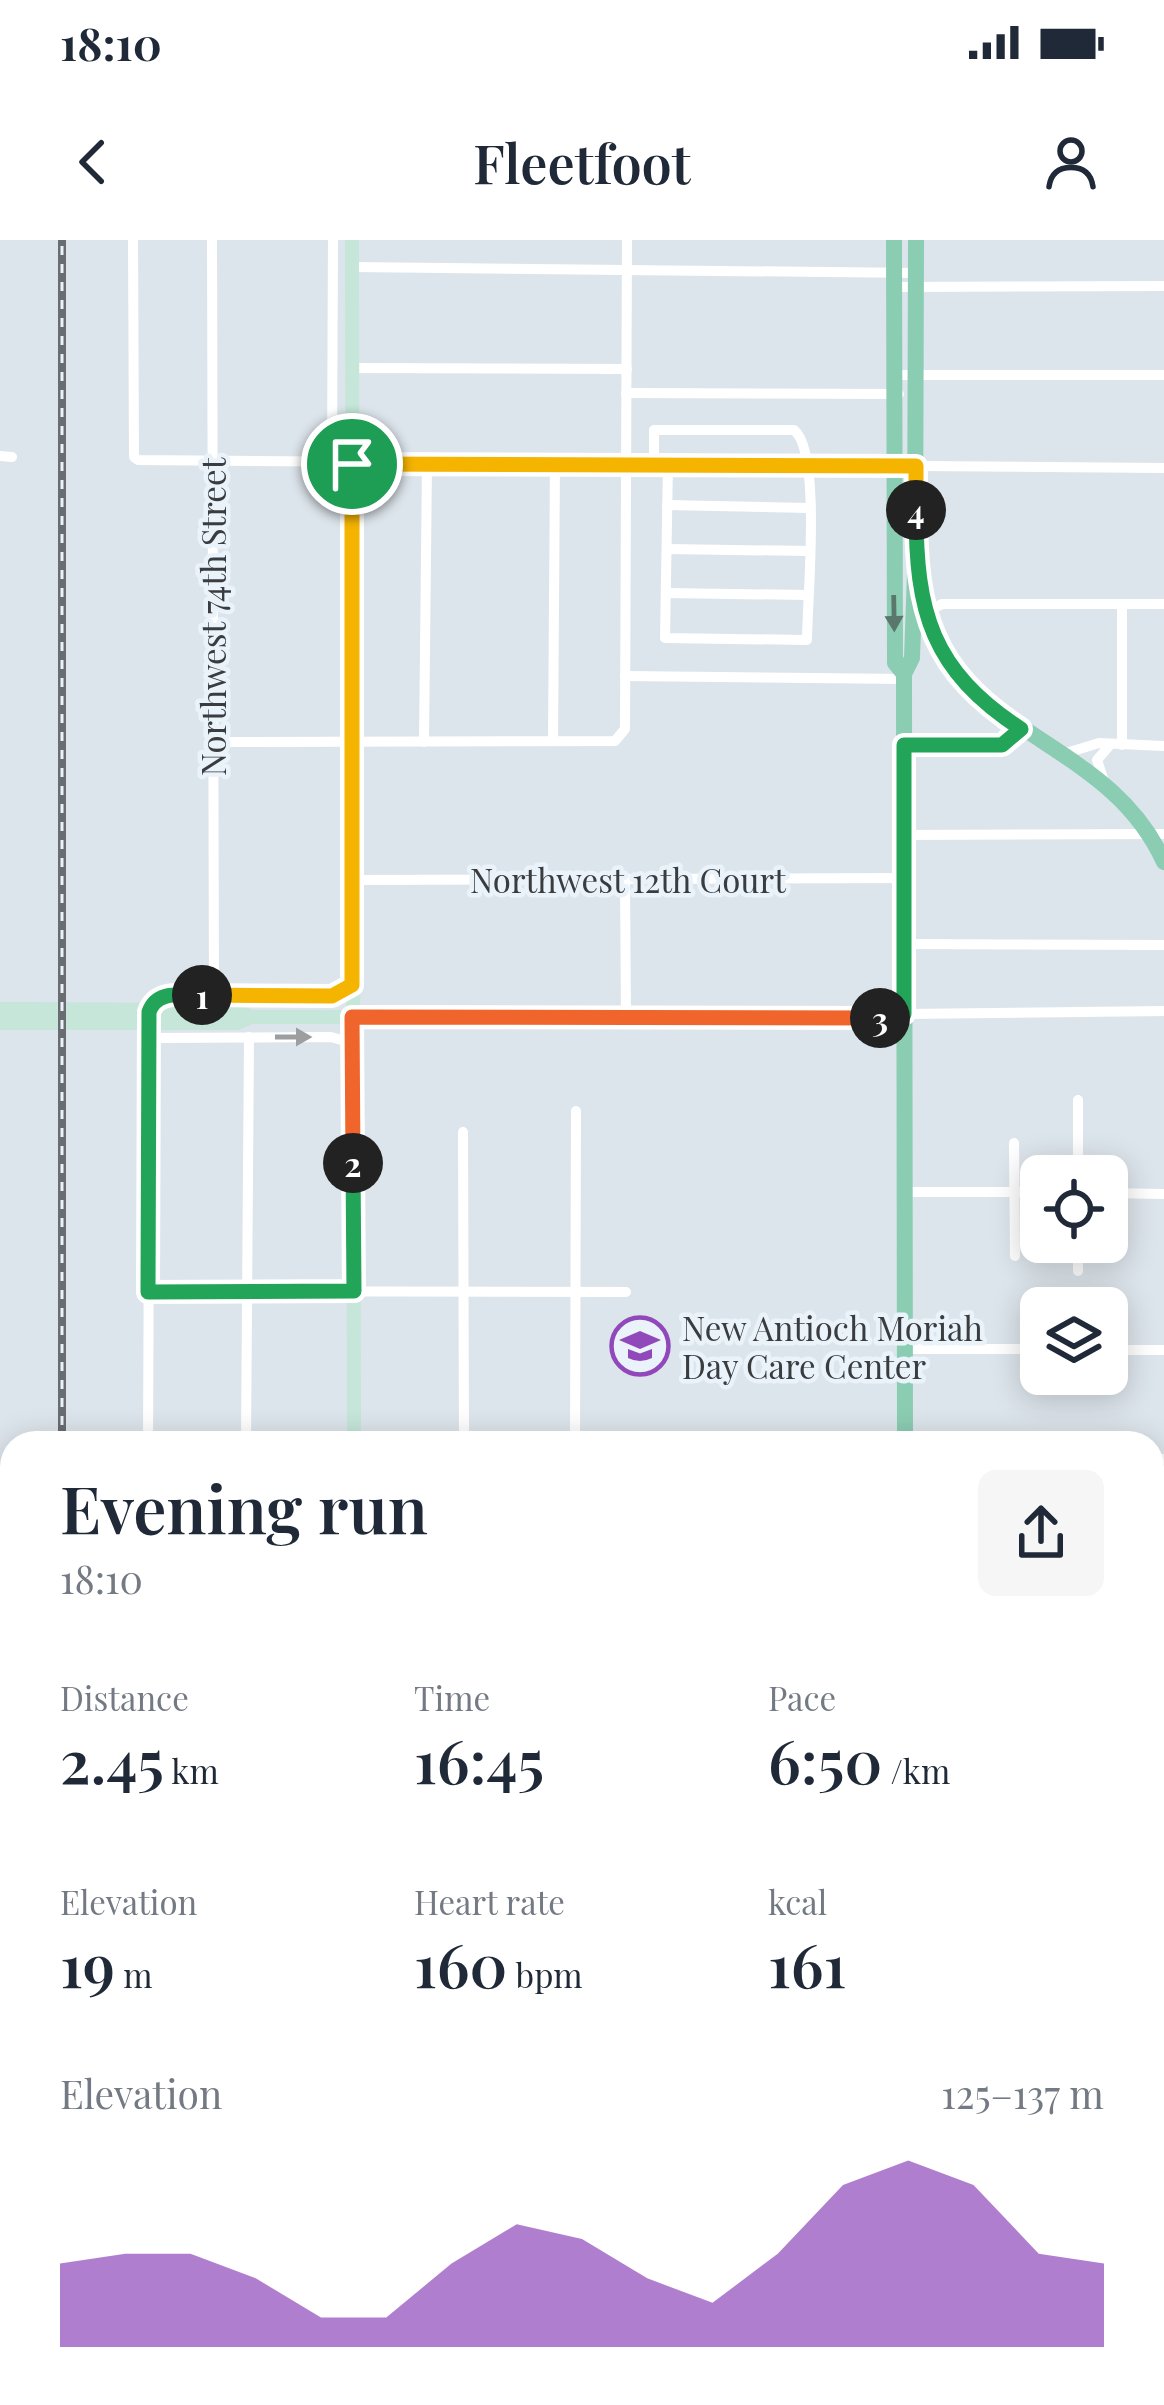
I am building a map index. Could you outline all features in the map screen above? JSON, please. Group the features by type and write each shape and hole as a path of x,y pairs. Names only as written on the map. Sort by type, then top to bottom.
{"main road":[{"path":"894,240 895,663 904,676"},
{"path":"905,1431 904,676 912,658 915,573 916,240"},
{"path":"915,573 938,643 963,680 1021,729 1105,783 1156,833 1164,862"}],"street":[{"path":"133,240 134,457 212,463 1164,468"},
{"name":"Northwest 74th Street","path":"212,240 214,994"},
{"path":"332,464 333,240"},
{"path":"352,240 353,1431"},
{"path":"212,742 615,741 621,737 626,676 627,240"},
{"path":"352,267 627,269 1164,286"},
{"path":"352,368 627,369"},
{"path":"626,393 1164,375"},
{"path":"894,384 916,384"},
{"path":"654,430 794,430 802,436 809,467 807,640 665,638 668,506 661,465 654,430"},
{"path":"553,741 555,462"},
{"path":"424,742 427,464"},
{"path":"668,506 808,508"},
{"path":"667,549 808,551"},
{"path":"666,593 807,596"},
{"path":"925,613 942,604 1164,604"},
{"path":"1117,745 1122,605"},
{"path":"626,676 904,676"},
{"path":"904,745 1002,745 1021,729"},
{"path":"1063,754 1099,743 1164,746"},
{"path":"1105,783 1097,760 1117,745"},
{"path":"904,835 1156,833"},
{"name":"Northwest 12th Court","path":"351,880 904,878"},
{"path":"625,880 626,1017"},
{"path":"905,944 1164,945"},
{"path":"148,1431 148,1038 154,1002 164,996 214,994 332,996 352,985"},
{"path":"0,1010 228,1017"},
{"path":"0,1023 228,1017 882,1018 1164,1011"},
{"path":"246,1431 249,1037"},
{"path":"148,1038 331,1037 352,1043"},
{"path":"1078,1100 1078,1155"},
{"path":"575,1111 575,1431"},
{"path":"463,1132 464,1431"},
{"path":"1014,1143 1015,1256"},
{"path":"904,1192 1020,1192"},
{"path":"1128,1193 1164,1194"},
{"path":"1078,1263 1078,1271"},
{"path":"148,1292 626,1292"},
{"path":"905,1349 1020,1349"},
{"path":"1128,1350 1164,1350"}],"railway":[{"path":"62,240 62,1431"}],"place":[{"name":"New Antioch Moriah Day Care Center","path":"640,1346"}],"route":[{"path":"352,464 916,466 915,573 929,626 970,688 1021,729 1002,745 904,745 904,1014 882,1018 352,1017 354,1291 148,1292 150,1006 171,995 332,996 352,985 352,464"}]}
